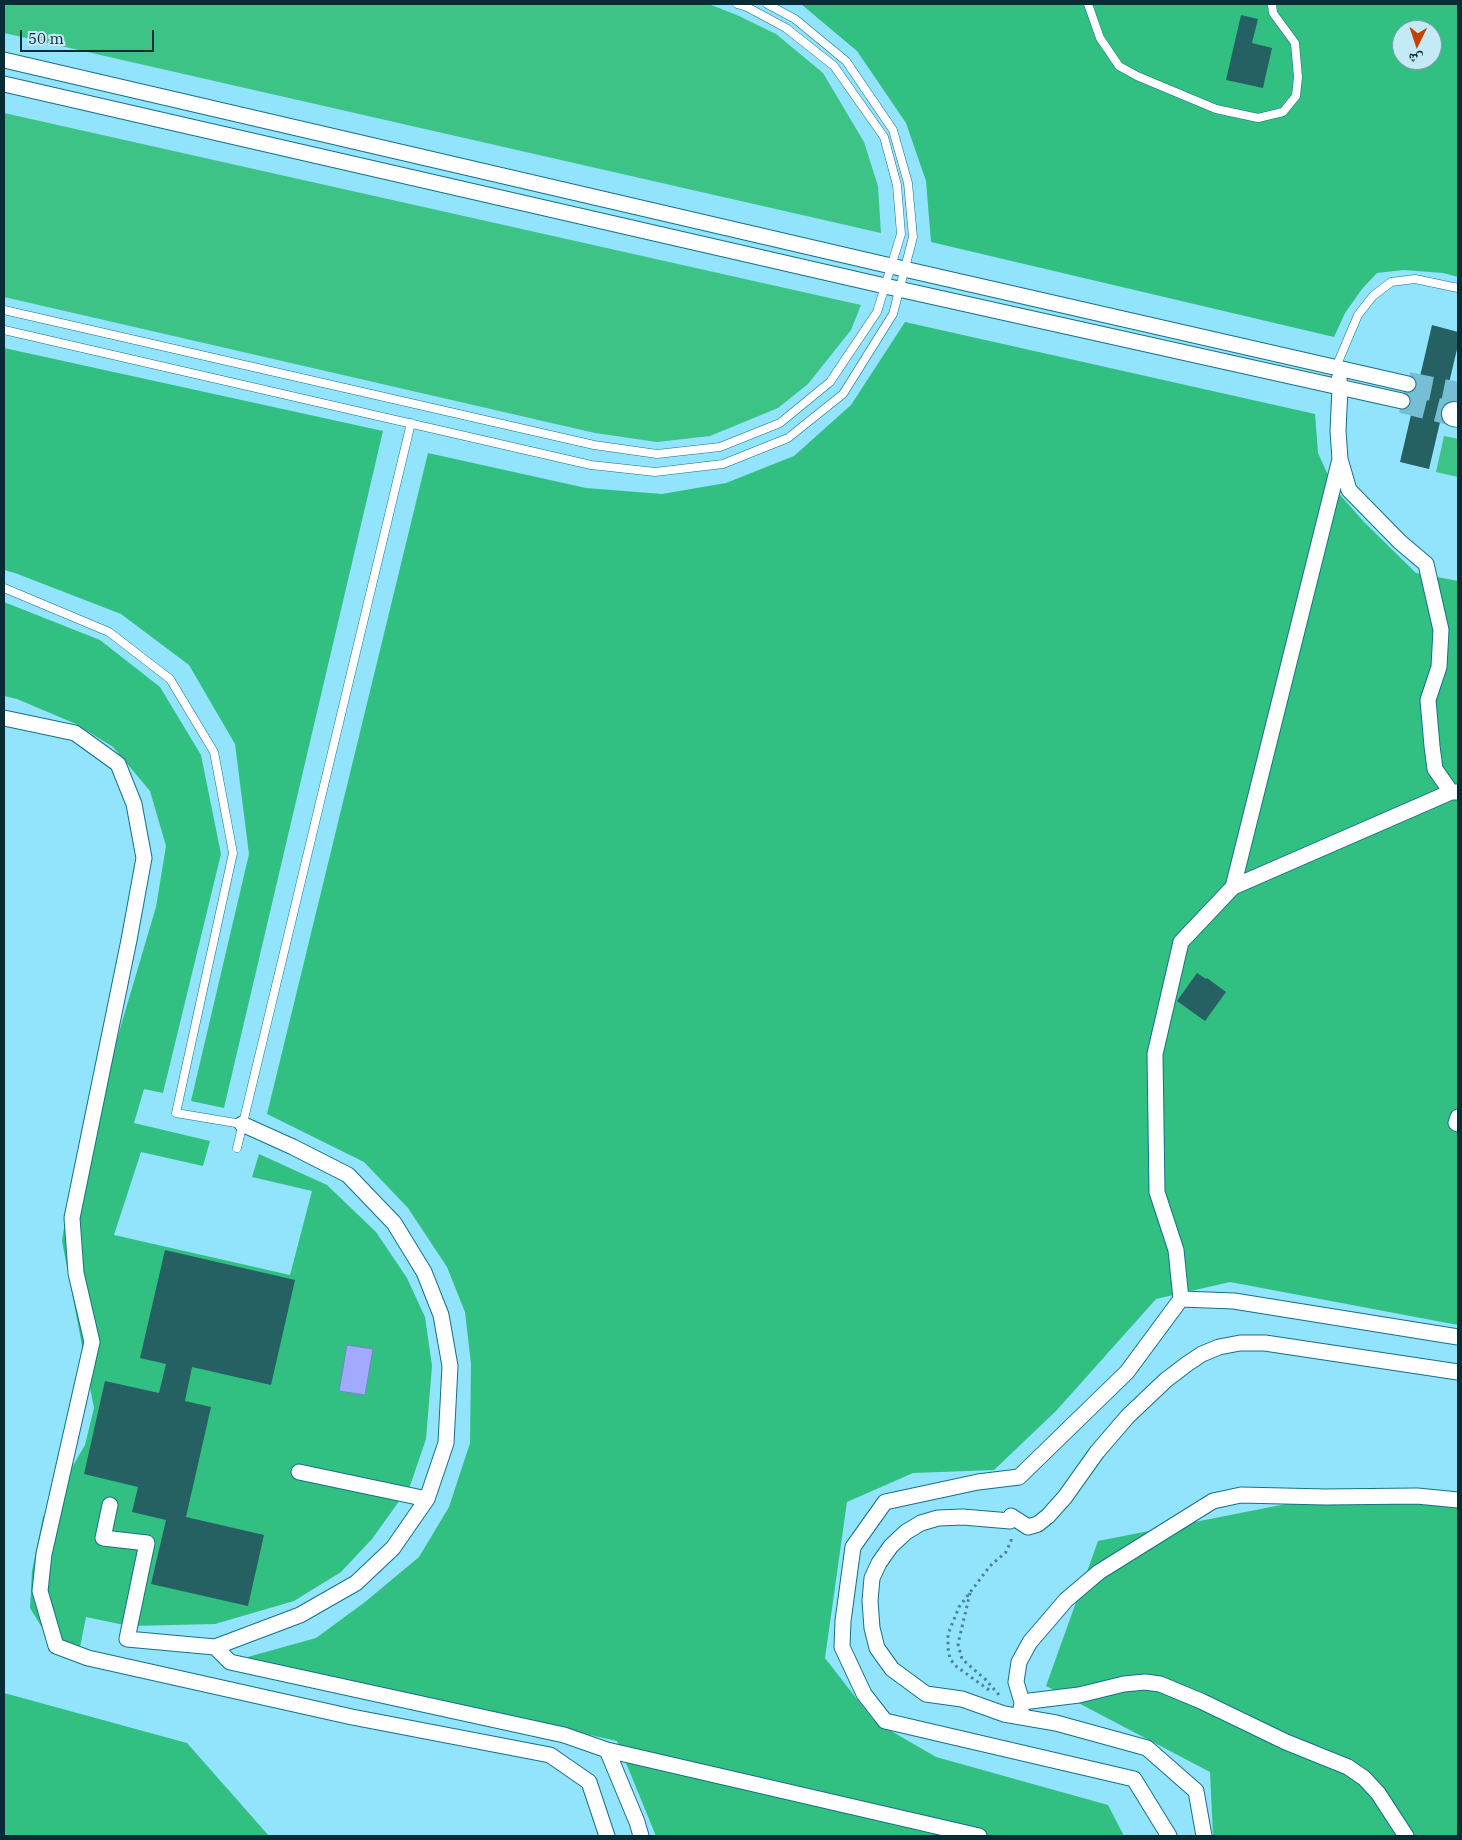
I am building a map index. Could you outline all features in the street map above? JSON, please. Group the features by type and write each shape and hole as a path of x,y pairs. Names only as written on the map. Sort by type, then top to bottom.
{"street":[{"path":"4,60 898,268 1408,384"},
{"path":"4,84 892,288 1402,402"},
{"path":"1169,1836 1134,1779 885,1721 864,1694 842,1647 843,1621 853,1547 885,1502 978,1482 1019,1477 1127,1372 1181,1299 1176,1250 1157,1192 1155,1054 1181,942 1233,887 1455,792 1436,769 1432,746 1428,700 1439,667 1441,630 1426,564 1400,542 1349,490 1340,459 1338,432 1340,388 1336,368"},
{"path":"1233,887 1340,459"},
{"path":"4,718 75,733 118,764 134,804 144,858 72,1218 76,1272 92,1342 44,1554 40,1592 56,1646 88,1658 352,1717 550,1755 589,1782 608,1836"},
{"path":"1458,1117 1456,1123 1458,1124"},
{"path":"110,1505 103,1538 147,1543 127,1639 215,1647 300,1615 356,1583 393,1548 427,1499 446,1443 450,1366 441,1315 424,1272 394,1224 348,1175 242,1124"},
{"path":"1181,1299 1234,1302 1458,1338"},
{"path":"1406,1836 1378,1792 1364,1778 1348,1767 1286,1742 1193,1697 1160,1684 1145,1682 1124,1684 1017,1709 1004,1714 962,1699 926,1694 892,1669 877,1648 872,1628 870,1601 872,1578 879,1563 891,1546 906,1532 921,1523 938,1518 963,1517 1010,1521 1011,1516 1028,1527 1038,1524 1065,1497 1097,1452 1128,1416 1186,1364 1202,1354 1219,1347 1240,1343 1265,1344 1458,1372"},
{"path":"299,1472 427,1499"},
{"path":"1017,1709 1016,1682 1019,1662 1030,1642 1066,1600 1099,1572 1213,1502 1241,1495 1325,1497 1417,1496 1458,1500"},
{"path":"215,1647 230,1662 564,1735 607,1750 979,1836"},
{"path":"1017,1709 1056,1723 1147,1748 1196,1791 1204,1836"},
{"path":"607,1750 641,1836"}],"lane":[{"path":"4,330 591,465 655,472 723,464 788,438 843,394 893,314 892,288 898,268 901,234 897,185 884,137 834,66 786,28 737,4"},
{"path":"4,310 594,445 657,454 720,447 780,423 830,382 892,288 898,268 912,236 908,183 893,130 846,61 795,19 767,4"},
{"path":"1088,4 1100,38 1119,66 1137,76 1216,109 1258,118 1282,112 1296,96 1298,77 1295,43 1272,13 1272,4"},
{"path":"1336,368 1358,315 1374,296 1391,282 1416,279 1458,288"},
{"path":"237,1148 411,423"},
{"path":"4,588 109,632 170,679 214,752 233,853 176,1113 242,1124"}],"path":[{"path":"1011,1516 1012,1540 1006,1552 990,1566 959,1607 948,1634 948,1648 950,1659 956,1667 1017,1709"},
{"path":"970,1591 958,1644 962,1659 1017,1709"}],"green space":[{"path":"4,4 709,4 776,34 823,73 864,142 878,186 881,233 4,33"},
{"path":"801,4 1458,4 1458,277 1443,273 1404,270 1377,273 1362,289 1345,313 1334,337 931,242 926,181 906,123 857,51"},
{"path":"4,113 861,305 851,330 808,384 778,408 710,436 657,442 595,433 4,297"},
{"path":"905,322 1315,414 1318,453 1334,488 1364,522 1416,573 1458,581 1458,1325 1230,1282 1156,1299 1056,1411 994,1470 913,1473 847,1502 825,1658 874,1721 936,1757 1108,1805 1124,1836 656,1836 617,1741 244,1658 316,1638 365,1602 419,1557 449,1507 470,1443 471,1364 465,1312 447,1267 408,1208 364,1162 267,1114 428,453 586,488 662,494 726,483 794,456 851,405"},
{"path":"4,348 383,431 224,1108 191,1101 249,854 235,744 189,665 121,614 4,570"},
{"path":"1444,436 1458,439 1458,477 1436,472"},
{"path":"4,602 100,640 160,687 201,755 221,854 163,1093 144,1089 134,1123 210,1141 203,1166 141,1152 114,1235 290,1275 312,1191 252,1177 259,1154 327,1185 376,1232 407,1278 425,1317 432,1366 426,1439 410,1486 372,1539 341,1572 294,1601 215,1624 129,1626 86,1617 80,1647 46,1634 30,1608 32,1571 43,1517 85,1445 94,1408 62,1241 67,1208 156,907 166,846 150,791 113,747 76,724 17,699 4,696"},
{"path":"1458,1492 1458,1836 1213,1836 1210,1772 1046,1686 1098,1541 1337,1494"},
{"path":"4,1693 187,1743 269,1836 4,1836"}],"water":[{"path":"347,1345 373,1349 365,1395 339,1391"}],"building":[{"path":"1241,15 1258,19 1252,43 1272,48 1263,88 1226,80"},
{"path":"1432,325 1458,332 1458,345 1441,411 1429,469 1400,462"},
{"path":"1197,973 1226,992 1205,1021 1177,1001"},
{"path":"165,1250 295,1280 271,1385 192,1367 185,1401 211,1407 186,1517 264,1535 248,1606 151,1584 166,1520 132,1512 138,1487 84,1474 105,1381 159,1393 166,1364 140,1358"}],"tunnel":[{"path":"1408,384 1458,394"},
{"path":"1402,401 1454,414"}]}
